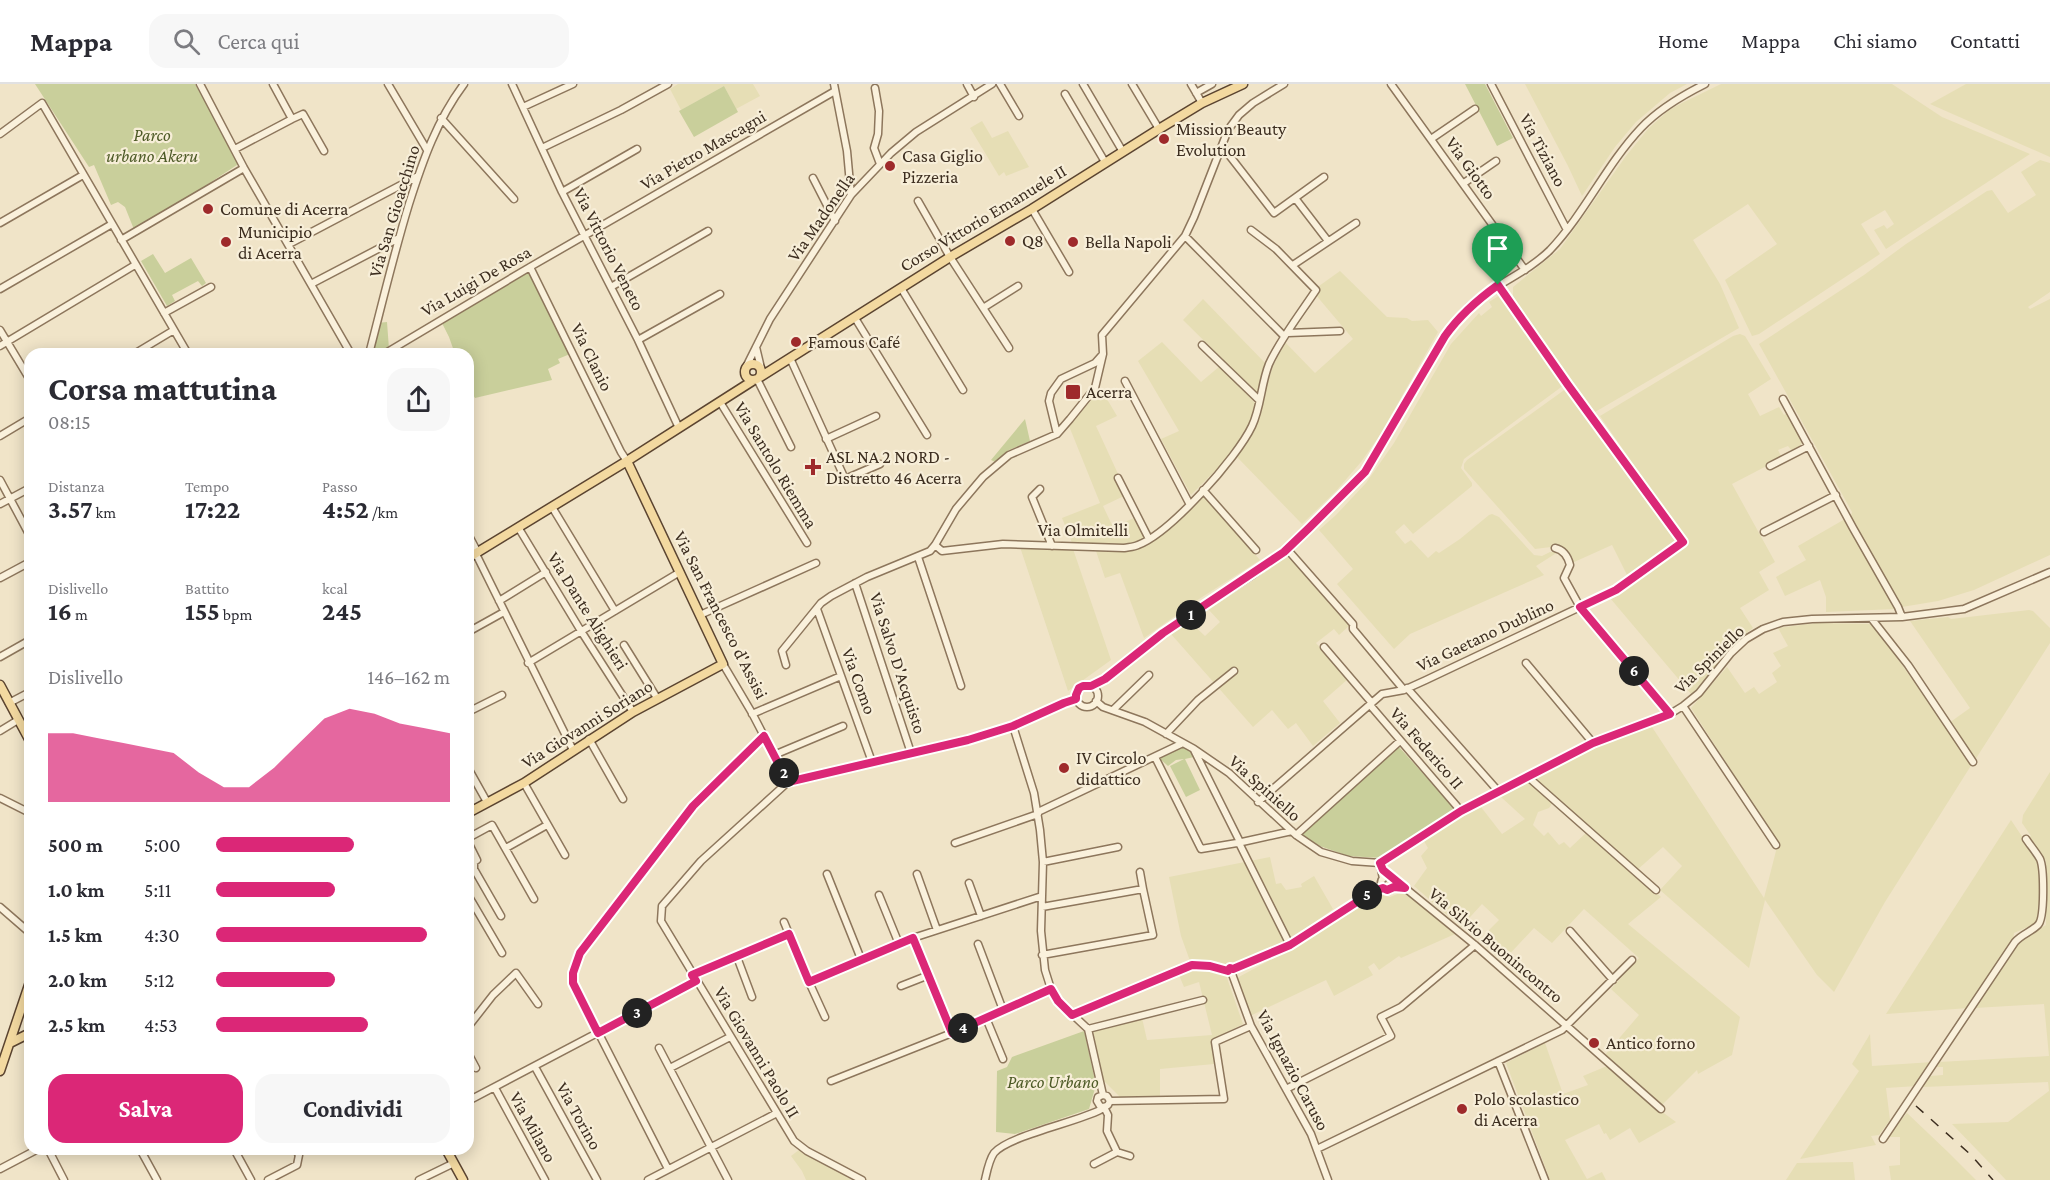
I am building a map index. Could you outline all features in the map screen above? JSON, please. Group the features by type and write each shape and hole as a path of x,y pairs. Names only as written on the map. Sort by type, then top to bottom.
{"main road":[{"name":"Corso Vittorio Emanuele II","path":"474,555 720,402 755,371 782,363 950,256 1032,209 1159,129 1202,103 1243,84"},
{"path":"735,391 755,371"},
{"name":"Via San Francesco d'Assisi","path":"627,461 723,664"},
{"name":"Via Giovanni Soriano","path":"474,810 524,783 633,712 723,664"},
{"path":"0,685 24,730"},
{"path":"0,1071 24,1000"},
{"path":"10,1043 24,1036"},
{"path":"449,1155 463,1180"}],"street":[{"path":"200,84 244,168 348,348"},
{"path":"273,84 292,119"},
{"path":"388,84 427,150"},
{"name":"Via San Gioacchino","path":"371,348 399,238 427,150 441,118 464,84"},
{"name":"Via Vittorio Veneto","path":"512,84 562,192 638,340 679,428"},
{"path":"523,107 573,84"},
{"path":"542,148 621,110 668,84"},
{"path":"967,84 974,97"},
{"name":"Via Madonella","path":"755,371 756,346 770,319 851,195 880,164 916,132 992,84"},
{"path":"1000,84 1019,116"},
{"path":"1083,84 1122,152"},
{"path":"1132,84 1159,129"},
{"path":"1191,84 1202,103"},
{"path":"1196,93 1212,84"},
{"path":"786,665 782,651 821,603 855,583 930,551 956,509 983,477 1009,455 1057,434 1095,388 1103,354 1102,335 1185,236 1228,130 1239,115 1253,103 1284,84"},
{"name":"Via Giotto","path":"1391,84 1525,270"},
{"name":"Via Tiziano","path":"1491,84 1568,230"},
{"path":"1096,701 1098,694 1091,686 1105,679 1163,633 1251,576 1287,549 1365,472 1445,336 1476,301 1525,270 1548,252 1568,230 1640,129 1676,99 1705,84"},
{"path":"834,88 847,151 851,195"},
{"name":"Via Pietro Mascagni","path":"585,235 834,88"},
{"path":"875,88 879,111 878,134 874,148 880,164"},
{"path":"1065,94 1105,162"},
{"path":"0,134 42,103 184,348"},
{"path":"1431,139 1475,109"},
{"path":"236,149 303,114 324,151"},
{"path":"441,118 514,199"},
{"path":"1222,146 1274,213 1324,177"},
{"path":"562,192 637,149"},
{"path":"1464,183 1496,161"},
{"path":"121,240 244,168"},
{"path":"0,223 83,175"},
{"path":"289,244 418,176"},
{"path":"813,178 835,221"},
{"path":"1295,198 1328,242"},
{"path":"918,201 1009,348"},
{"path":"1032,209 1069,272"},
{"path":"1293,265 1356,223"},
{"path":"0,289 111,224"},
{"name":"Via Olmitelli","path":"935,545 942,551 1003,544 1124,548 1138,545 1171,523 1226,465 1244,441 1253,424 1269,366 1286,334 1316,290 1276,249 1251,230"},
{"path":"611,287 708,231"},
{"name":"Via Luigi De Rosa","path":"391,348 585,235"},
{"path":"1185,236 1286,334 1340,331"},
{"path":"311,284 399,238"},
{"path":"0,346 135,265"},
{"name":"Via Clanio","path":"531,267 621,453 627,461"},
{"name":"Via Gaetano Dublino","path":"1258,802 1382,694 1405,689 1616,590 1683,542 1498,285"},
{"path":"983,308 1018,286"},
{"path":"164,313 211,287"},
{"path":"902,288 963,390"},
{"path":"638,340 720,294"},
{"path":"855,318 927,435"},
{"path":"0,330 24,370"},
{"path":"144,348 174,330"},
{"path":"1202,345 1259,400"},
{"path":"756,346 755,371 791,447"},
{"path":"1057,434 1049,401 1051,393 1061,379 1095,363 1103,354"},
{"path":"790,358 845,479 880,464"},
{"path":"1125,381 1190,503"},
{"path":"1783,399 1902,617"},
{"name":"Via Santolo Riemma","path":"720,402 807,543"},
{"path":"826,439 876,416"},
{"path":"0,436 24,422"},
{"path":"1770,466 1809,446"},
{"path":"1118,478 1149,539"},
{"path":"0,480 24,525"},
{"path":"1040,489 1032,497 1052,546"},
{"path":"1203,490 1256,550"},
{"path":"0,504 24,491"},
{"path":"1764,532 1836,495"},
{"path":"552,507 615,611"},
{"name":"Via Dante Alighieri","path":"518,527 633,712"},
{"name":"Via Gaetano Dublino","path":"1555,548 1568,557 1570,565 1564,578 1580,607 1670,714"},
{"name":"Via Gaetano Dublino","path":"1287,549 1353,624 1353,629 1405,689"},
{"path":"474,555 573,750"},
{"path":"918,557 961,686"},
{"path":"700,615 816,563"},
{"path":"0,578 24,565"},
{"path":"499,601 546,572"},
{"path":"528,663 680,572"},
{"name":"Via Spiniello","path":"1091,686 1079,688 1076,699 1082,706 1093,705 1096,701 1103,707 1145,722 1194,749 1230,773 1258,802 1294,833 1321,852 1381,866 1461,811 1593,743 1670,714 1683,706 1699,693 1731,653 1746,639 1763,629 1784,622 1812,618 1902,617 1964,609 2050,572"},
{"name":"Via Salvo D'Acquisto","path":"855,583 911,753"},
{"name":"Via Como","path":"817,609 872,762"},
{"path":"474,629 504,612"},
{"path":"1871,618 1908,665 1973,762"},
{"path":"0,657 24,643"},
{"path":"624,645 657,698"},
{"name":"Via Federico II","path":"1324,646 1400,741 1461,811"},
{"path":"1526,663 1593,743"},
{"name":"Via San Francesco d'Assisi","path":"723,664 788,782"},
{"path":"1166,734 1198,700 1234,671"},
{"path":"1113,710 1149,675"},
{"path":"752,714 841,676"},
{"path":"1405,689 1499,792"},
{"path":"9,703 24,695"},
{"path":"474,709 502,695"},
{"name":"Via Spiniello","path":"788,782 968,740 1013,726 1076,699"},
{"path":"1683,706 1776,845"},
{"path":"0,731 18,720"},
{"path":"774,755 843,726"},
{"path":"1013,726 1038,813 1043,862 1042,954 1051,989 1058,1001 1088,1029 1103,1095 1107,1096 1110,1101"},
{"path":"668,1169 573,983 573,973 580,953 693,806 764,736"},
{"path":"589,739 623,799"},
{"path":"1155,757 1201,849 1294,833 1400,741"},
{"path":"955,843 1038,813 1183,744"},
{"path":"1194,749 1290,945"},
{"path":"1528,777 1656,890"},
{"path":"474,779 487,802"},
{"name":"Via Giovanni Paolo II","path":"788,782 701,861 662,906 661,921 794,1141 807,1151 862,1180"},
{"path":"524,783 565,855"},
{"path":"0,798 24,810"},
{"path":"474,836 492,825 534,899"},
{"path":"506,848 547,825"},
{"path":"1883,1139 2015,942 2021,934 2038,925 2042,917 2042,868 2040,860 2026,839"},
{"path":"1043,862 1118,847"},
{"path":"1381,866 1382,883"},
{"name":"Via Silvio Buonincontro","path":"1381,866 1392,878 1475,945 1661,1109"},
{"path":"474,869 501,916"},
{"path":"1042,954 1153,935 1140,872"},
{"path":"827,874 861,959"},
{"path":"917,874 937,930"},
{"path":"1072,1015 1192,965 1231,971 1290,945 1392,878 1394,887"},
{"path":"969,882 981,916"},
{"name":"Via Silvio Buonincontro","path":"1382,883 1390,890 1394,887 1405,888"},
{"path":"1042,907 1143,888"},
{"path":"879,896 899,944"},
{"path":"809,982 913,938 1042,896"},
{"path":"474,905 502,953"},
{"path":"0,907 24,928"},
{"path":"784,922 825,1017"},
{"path":"1570,931 1613,980"},
{"path":"474,1098 598,1033 694,978 789,934"},
{"path":"913,938 952,1033"},
{"path":"978,944 1003,1010"},
{"path":"1286,1089 1391,1036 1381,1017 1401,1007 1475,945"},
{"path":"737,957 752,997"},
{"name":"Via Silvio Buonincontro","path":"1317,1149 1563,1030 1632,960"},
{"name":"Via Ignazio Caruso","path":"1231,971 1251,1026 1317,1149 1328,1180"},
{"path":"474,1019 493,995 516,973 537,1004"},
{"path":"901,986 929,975"},
{"path":"831,1080 952,1033 1051,989"},
{"path":"1088,1029 1203,1000"},
{"path":"986,1018 1004,1059"},
{"path":"985,1180 993,1154 1002,1146 1096,1113 1110,1101 1224,1099 1215,1042 1251,1026"},
{"path":"670,1068 730,1037"},
{"path":"659,1048 728,1180"},
{"path":"1498,1061 1545,1180"},
{"path":"474,1064 476,1068"},
{"name":"Via Torino","path":"535,1067 597,1180"},
{"name":"Via Milano","path":"495,1088 545,1180"},
{"path":"1103,1095 1098,1097 1098,1103 1108,1114 1107,1131 1117,1152"},
{"path":"648,1180 777,1113"},
{"path":"1094,1164 1117,1152 1130,1156"},
{"path":"0,1170 27,1155"},
{"path":"51,1155 64,1180"},
{"path":"143,1155 157,1180"},
{"path":"237,1155 251,1180"},
{"path":"268,1180 297,1165 299,1155"},
{"path":"419,1180 454,1163"}],"shaded area":[{"path":"678,84 753,84 760,96 736,109 724,86 681,110 670,89"},
{"path":"1525,84 1687,84 1670,93 1636,122 1615,147 1582,196"},
{"path":"1721,84 1892,84 1942,117 2030,154 1886,249 1874,230 1884,225 1887,229 1894,224 1885,210 1861,224 1880,254 1759,334 1752,336 1725,280 1777,244 1748,204 1693,240 1720,284 1739,328 1595,412 1513,298 1513,287 1560,249 1648,129 1669,110"},
{"path":"1966,84 2050,84 2050,157 1930,104"},
{"path":"982,121 992,138 1008,131 1029,167 1006,176 1004,172 999,176 970,128"},
{"path":"2040,160 2050,163 2050,292 2028,307 2030,309 2050,299 2050,555 1974,590 1938,601 1902,607 1892,595 1850,520 1852,512 1759,344 1987,191 1992,190 2008,213 2036,195 2021,172"},
{"path":"1340,271 1387,317 1407,318 1412,321 1428,320 1438,332 1380,435 1361,462 1336,491 1302,524 1237,457 1254,428 1272,369 1284,341 1315,373 1353,339 1315,294 1320,290 1319,286"},
{"path":"1500,295 1564,385 1464,459 1461,468 1472,486 1413,534 1404,524 1395,532 1405,544 1411,540 1428,558 1436,551 1439,553 1460,539 1492,514 1499,517 1534,555 1542,556 1550,552 1558,552 1536,566 1544,575 1410,634 1394,649 1337,584 1353,569 1319,530 1366,483 1394,443 1451,344 1479,313 1481,316 1492,307 1489,302"},
{"path":"1203,299 1268,366 1259,395 1183,320"},
{"path":"1740,334 1745,336 1771,379 1748,394 1760,416 1779,407 1784,415 1787,413 1803,442 1792,451 1788,446 1778,450 1782,458 1732,484 1775,562 1759,572 1769,590 1740,608 1753,628 1740,638 1692,695 1610,598 1688,543 1600,416 1733,336"},
{"path":"1162,342 1201,382 1220,366 1255,403 1253,416 1246,433 1233,453 1191,495 1161,439 1179,431 1138,361"},
{"path":"1567,388 1676,541 1628,577 1612,545 1572,563 1559,546 1535,549 1464,469 1467,460"},
{"path":"1101,389 1117,416 1096,426 1119,476 1115,478 1124,496 1103,506 1113,527 1134,518 1144,538 1144,540 1124,547 1073,545 1062,518 1100,503 1069,426"},
{"path":"1203,495 1260,560 1144,638 1120,573 1105,578 1096,551 1113,552 1142,547 1167,529"},
{"path":"1845,519 1895,609 1826,612 1826,597 1820,580 1785,596 1776,577 1806,560 1798,546"},
{"path":"1020,547 1073,549 1111,660 1068,691"},
{"path":"1290,554 1350,625 1339,635 1334,629 1316,643 1348,679 1323,701 1340,723 1313,746 1296,723 1288,729 1272,710 1253,727 1171,634 1189,621 1205,636 1220,622 1208,609"},
{"path":"2033,611 2050,628 2050,643 1975,760 1949,723 1970,708 1910,621"},
{"path":"1816,623 1873,624 1972,764 1885,902 1834,992 1817,975 1765,900 1749,968 1660,890 1682,866 1663,847 1637,870 1534,779 1616,738 1652,727 1764,898 1778,843 1691,708 1727,667 1745,693 1754,687 1759,694 1777,682 1772,673 1781,666 1773,653 1788,646 1778,628"},
{"path":"2050,772 2050,1180 2006,1180 1952,1124 2008,1122 2049,1091 2048,1082 1923,1087 1930,1076 1943,1075 1943,1067 1936,1067 1939,1062 2049,1056 2044,1004 1975,1008 2021,940 2046,925 2046,861 2022,823 2023,815"},
{"path":"1529,782 1553,802 1549,808 1538,812 1533,825 1544,836 1548,832 1559,845 1564,842 1570,848 1588,831 1661,897 1628,924 1740,1017 1732,1055 1698,1074 1697,1070 1661,1106 1604,1056 1639,1015 1611,989 1639,958 1584,909 1552,943 1534,928 1503,961 1485,945 1492,937 1487,932 1499,920 1482,904 1461,927 1414,886 1427,868 1421,856 1428,848 1424,841 1481,807 1502,834 1525,819 1501,797"},
{"path":"2011,820 2040,868 2040,918 2037,923 2014,933 2013,941 1969,1008 1886,1014"},
{"path":"1270,857 1276,884 1281,883 1286,890 1302,887 1301,884 1314,876 1333,909 1296,936 1240,962 1227,963 1227,978 1243,1024 1214,1039 1212,1045 1214,1064 1160,1069 1160,1096 1120,1097 1104,1081 1093,1031 1142,1018 1147,1040 1212,1035 1199,982 1184,987 1176,968 1190,961 1181,936 1169,877"},
{"path":"1402,892 1455,934 1401,958 1399,956 1379,970 1374,963 1368,967 1373,975 1334,996 1326,980 1250,1016 1237,978 1309,939 1374,896 1390,897"},
{"path":"1870,1034 1872,1066 1933,1062 1917,1086 1886,1088 1890,1120 1879,1135 1871,1136 1876,1145 1800,1159 1859,1071 1852,1064"},
{"path":"1545,1043 1563,1094 1588,1085 1583,1076 1607,1066 1646,1100 1676,1122 1639,1143 1630,1128 1610,1140 1599,1124 1565,1140 1587,1179 1602,1172 1606,1180 1550,1180 1506,1063"},
{"path":"1907,1113 1976,1180 1891,1180 1889,1166 1900,1165 1900,1137 1890,1137 1889,1134"},
{"path":"799,1150 852,1180 806,1180 791,1156"},
{"path":"1853,1162 1855,1180 1786,1180 1797,1163"}],"green space":[{"name":"Parco urbano Akeru","path":"35,84 195,84 240,163 135,232 125,207 118,202 111,205 94,165 89,167"},
{"path":"1465,84 1485,84 1513,138 1497,146"},
{"path":"724,86 738,112 694,137 679,111"},
{"path":"153,254 165,273 191,258 206,283 202,286 198,281 172,295 175,301 167,306 141,261"},
{"path":"529,272 570,354 558,359 560,363 548,369 552,380 475,398 474,348 453,348 442,323"},
{"path":"387,322 389,348 371,348 377,323"},
{"path":"1025,419 1030,441 1009,450 995,462 991,460"},
{"path":"1183,746 1194,757 1185,759 1200,790 1186,797 1170,766 1184,759 1176,760 1168,766 1159,758"},
{"path":"1399,747 1455,809 1382,858 1348,856 1320,846 1302,835"},
{"name":"Parco Urbano","path":"1084,1031 1096,1085 1089,1109 1015,1134 996,1132 997,1071 1007,1067 1012,1057"}],"railway":[{"path":"1916,1106 1971,1155 1993,1180"}],"place":[{"name":"Mission Beauty Evolution","path":"1164,139"},
{"name":"Casa Giglio Pizzeria","path":"890,166"},
{"name":"Comune di Acerra","path":"208,209"},
{"name":"Q8","path":"1010,241"},
{"name":"Municipio di Acerra","path":"226,242"},
{"name":"Bella Napoli","path":"1073,242"},
{"name":"Famous Café","path":"796,342"},
{"name":"Acerra","path":"1073,392"},
{"name":"ASL NA 2 NORD - Distretto 46 Acerra","path":"813,467"},
{"name":"IV Circolo didattico","path":"1064,768"},
{"name":"Antico forno","path":"1594,1043"},
{"name":"Polo scolastico di Acerra","path":"1462,1109"}],"route":[{"path":"1498,285 1683,542 1616,590 1580,607 1670,714 1595,742 1461,811 1380,863 1383,870 1405,888 1394,887 1387,890 1383,888 1374,891 1290,945 1233,969 1230,968 1228,971 1210,966 1192,965 1072,1015 1058,1001 1051,989 952,1033 913,938 809,982 789,934 692,975 696,981 598,1033 573,983 573,973 580,953 693,806 764,736 788,782 968,740 1013,726 1076,699 1079,688 1091,686 1105,679 1163,633 1284,552 1309,528 1365,472 1456,321 1476,301 1498,285"}]}
